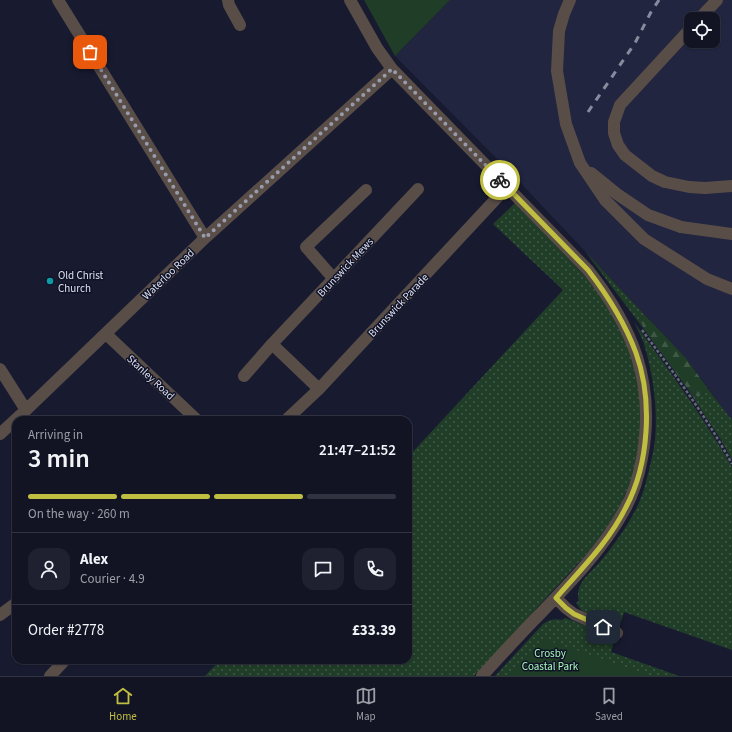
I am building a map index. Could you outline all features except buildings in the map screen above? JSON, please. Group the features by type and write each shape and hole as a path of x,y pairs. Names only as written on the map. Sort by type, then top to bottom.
{"street":[{"path":"58,0 205,238"},
{"path":"228,0 229,5 240,25"},
{"path":"350,0 377,48 392,69 588,270 610,301 631,340 637,355 644,387 646,404 645,446 638,476 626,508 599,549 556,598 482,676"},
{"path":"570,0 559,31 557,71 566,124 580,163 605,200 644,239 708,279 732,289"},
{"path":"706,12 717,0"},
{"path":"684,36 620,105 614,122 614,133 618,145 624,155 652,176 665,182 689,188 732,186"},
{"name":"Waterloo Road","path":"20,416 205,238 392,69"},
{"path":"580,163 617,194 648,215 681,227 732,234"},
{"name":"Brunswick Parade","path":"293,416 507,187"},
{"path":"334,279 306,247 366,190"},
{"name":"Brunswick Mews","path":"244,376 272,344 418,190"},
{"name":"Stanley Road","path":"106,334 193,416"},
{"path":"272,344 319,389"},
{"path":"0,369 26,410"},
{"name":"Waterloo Road","path":"0,434 12,423"},
{"path":"556,598 574,614 617,633"},
{"path":"0,615 12,606"},
{"path":"50,676 61,664"}],"path":[{"path":"639,326 683,386 732,464"}],"shaded area":[{"path":"450,0 732,0 732,420 685,357 514,176 395,56"}],"green space":[{"path":"364,0 450,0 395,56"},
{"path":"515,203 584,275 600,295 626,342 637,378 640,398 640,435 633,476 618,511 596,543 583,558 474,676 205,676 216,664 412,664 412,453 563,290 493,224"},
{"path":"584,250 644,314 641,319 643,328"},
{"path":"644,314 685,357 709,390 698,397 687,388 643,328 641,319"},
{"path":"634,322 697,411 732,467 732,650 624,612 619,627 582,611 576,603 579,601 578,592 583,581 610,549 634,513 643,492 653,452 656,428 654,390 647,353"},
{"path":"687,388 698,397 709,390 732,420 732,460 721,440"},
{"path":"565,618 615,637 611,652 679,676 495,676 543,624 548,621 557,619 562,620"},
{"name":"Crosby Coastal Park","path":"544,639 651,676 509,676"}],"railway":[{"path":"588,112 635,43 659,0"}],"way so far":[{"path":"90,52 205,238 392,69 500,180"}],"place":[{"name":"Old Christ Church","path":"50,281"}],"route":[{"path":"500,180 588,270 597,282 618,314 631,340 641,370 646,404 645,446 633,492 626,508 599,549 556,598 574,614 603,627"}]}
